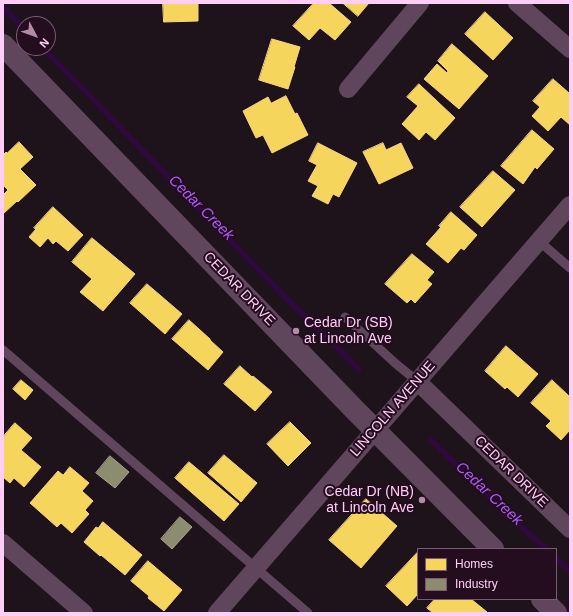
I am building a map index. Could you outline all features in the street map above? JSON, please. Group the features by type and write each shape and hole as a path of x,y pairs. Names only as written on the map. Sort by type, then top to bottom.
{"street":[{"path":"348,89 420,3"},
{"path":"517,3 570,49"},
{"name":"CEDAR DRIVE","path":"3,46 375,430 492,548"},
{"name":"LINCOLN AVENUE","path":"217,613 570,205"},
{"name":"CEDAR DRIVE","path":"417,381 570,529"},
{"path":"3,543 84,613"},
{"path":"543,600 556,613"}],"lane":[{"path":"539,241 570,268"},
{"path":"345,317 417,381"},
{"path":"3,350 308,613"}],"building: Homes":[{"path":"163,3 198,3 198,21 164,22"},
{"path":"314,3 329,3 351,22 335,40 320,28 309,40 293,26"},
{"path":"343,3 369,3 358,16"},
{"path":"485,12 513,38 493,60 465,34"},
{"path":"272,39 300,47 288,89 259,80"},
{"path":"452,44 488,76 459,109 424,79 437,64 447,73 448,71 438,61"},
{"path":"553,79 569,93 570,92 570,125 561,117 548,131 532,116 540,107 533,101"},
{"path":"419,84 455,118 435,140 426,132 419,140 402,124 418,106 407,97"},
{"path":"286,96 295,114 297,113 308,135 272,153 263,135 256,138 243,111 268,97 271,103"},
{"path":"532,130 554,149 537,169 535,167 523,184 501,166"},
{"path":"19,142 33,157 20,169 36,185 3,214 3,195 8,190 3,185 3,155"},
{"path":"318,143 357,163 339,197 333,194 328,204 312,196 318,186 308,181 317,165 309,161"},
{"path":"383,143 386,150 401,143 413,168 379,184 363,152"},
{"path":"493,171 515,190 482,227 460,207"},
{"path":"53,207 83,235 68,251 56,241 53,244 48,238 40,247 29,237 36,229 34,228"},
{"path":"451,212 477,235 464,250 461,248 448,263 426,244 441,227 439,226"},
{"path":"92,238 135,274 103,311 80,292 92,279 72,262"},
{"path":"412,254 434,272 427,280 432,284 415,303 411,299 407,303 385,284"},
{"path":"147,284 182,314 165,334 130,303"},
{"path":"189,320 223,352 208,370 172,339"},
{"path":"506,346 538,374 518,397 507,387 505,389 485,371"},
{"path":"240,366 272,392 255,411 224,384"},
{"path":"21,380 33,390 25,400 13,389"},
{"path":"552,380 570,397 570,430 561,440 546,426 551,421 531,403"},
{"path":"290,422 311,443 288,466 267,444"},
{"path":"15,423 32,438 21,450 41,467 24,487 14,478 10,483 3,477 3,437"},
{"path":"224,455 257,483 241,502 208,473"},
{"path":"189,462 239,504 224,521 175,478"},
{"path":"70,467 89,483 82,491 93,501 85,510 89,514 72,533 61,523 57,527 30,503 58,471 63,475"},
{"path":"366,499 397,526 361,568 329,540"},
{"path":"103,522 142,555 125,575 84,542 96,527 98,528"},
{"path":"417,553 417,595 407,606 386,586"},
{"path":"148,561 182,590 164,611 131,581"},
{"path":"434,600 472,600 487,612 433,613 427,608"}],"building: Industry":[{"path":"110,456 129,472 115,488 96,473"},
{"path":"180,517 192,527 172,549 161,539"}],"waterway":[{"name":"Cedar Creek","path":"3,7 16,21"},
{"name":"Cedar Creek","path":"51,56 286,298 359,369"},
{"name":"Cedar Creek","path":"431,440 507,514 545,548"},
{"name":"Cedar Creek","path":"557,559 570,571"}],"place":[{"name":"Cedar Dr (SB) at Lincoln Ave","path":"296,331"},
{"name":"Cedar Dr (NB) at Lincoln Ave","path":"422,500"}]}
